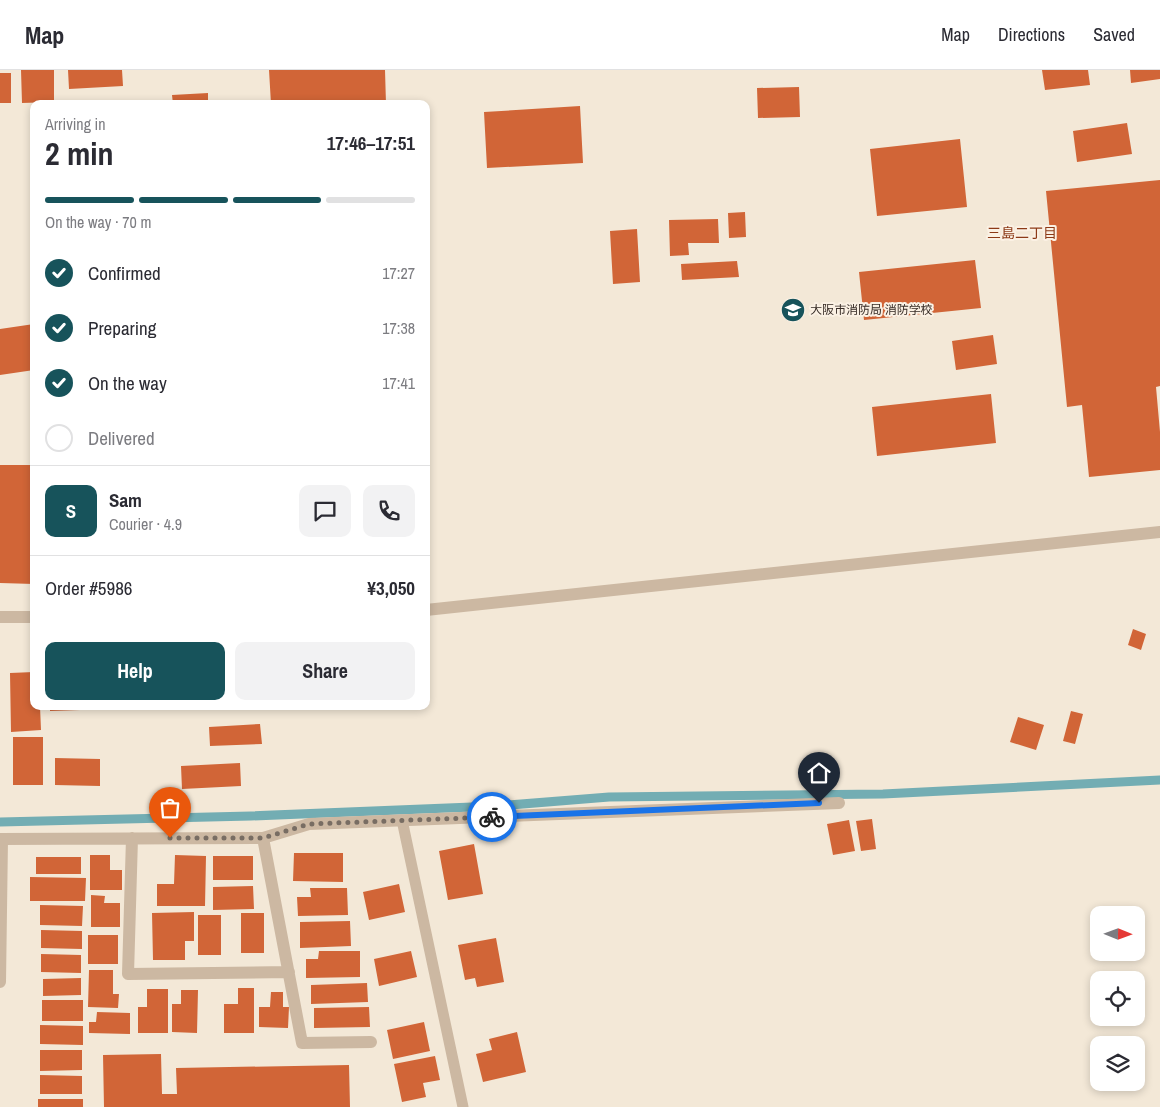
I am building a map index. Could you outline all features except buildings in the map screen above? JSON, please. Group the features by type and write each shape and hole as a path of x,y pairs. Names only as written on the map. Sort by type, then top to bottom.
{"street":[{"path":"430,610 1160,532"},
{"path":"0,617 30,617"},
{"path":"0,982 1,838 263,838 309,824 839,803"},
{"path":"132,838 128,974 289,972"},
{"path":"263,838 302,1043 371,1042"}],"lane":[{"path":"402,820 463,1107"}],"waterway":[{"path":"0,822 251,816 497,806 609,797 883,794 1160,780"}],"way so far":[{"path":"170,838 263,838 309,824 492,817"}],"place":[{"name":"大阪市消防局 消防学校","path":"793,310"}],"district":[{"name":"三島二丁目","path":"1022,233"}],"route":[{"path":"492,817 819,803"}]}
